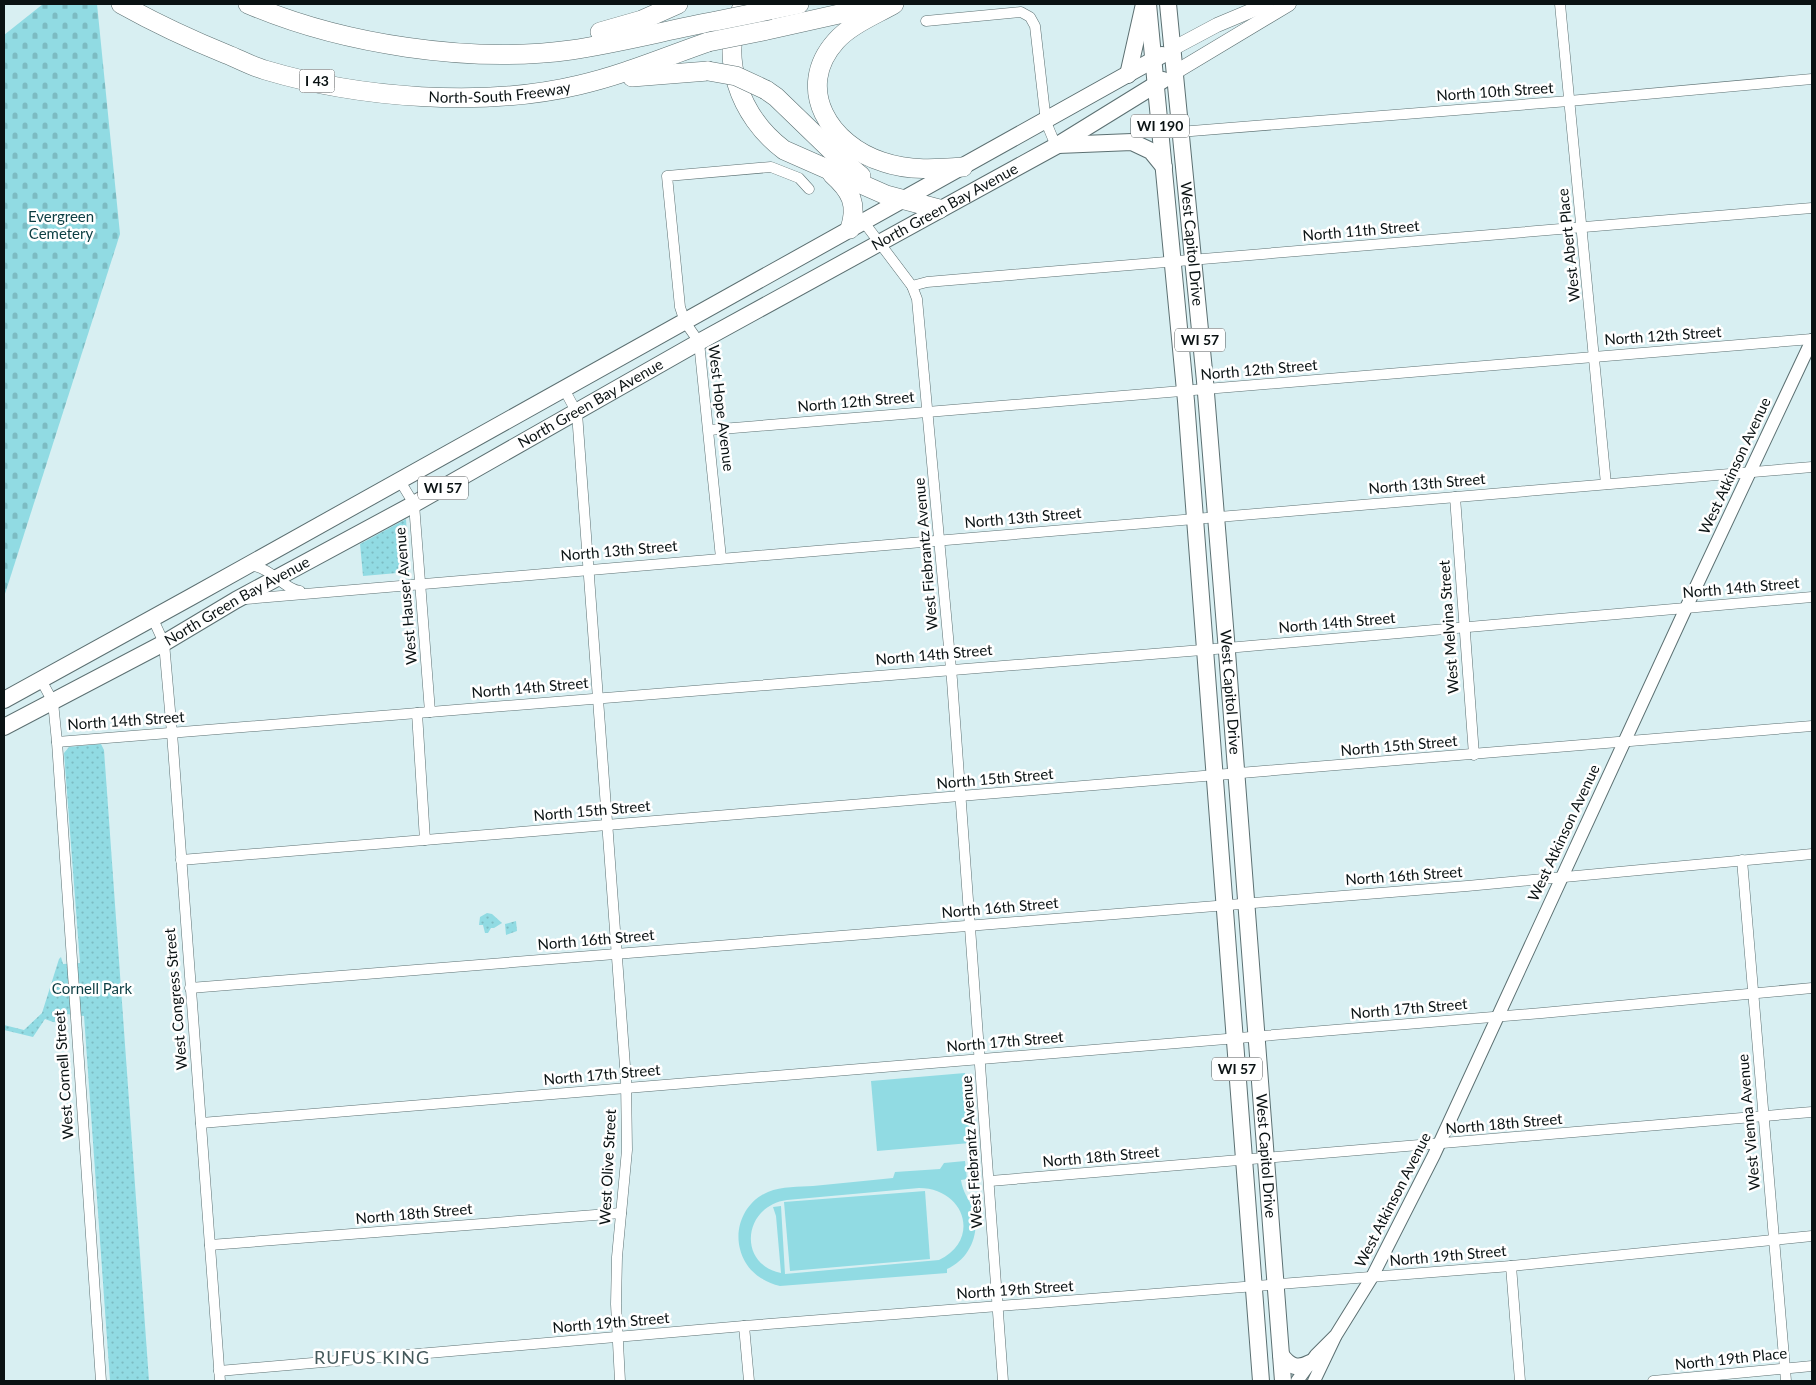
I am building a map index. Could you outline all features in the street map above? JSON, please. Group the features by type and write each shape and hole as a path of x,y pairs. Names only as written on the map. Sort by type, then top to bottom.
{"highway":[{"name":"North-South Freeway","path":"120,4 171,32 264,70 370,91 454,98 540,93 579,85 629,70 708,42 884,4"},
{"path":"248,4 275,15 339,34 418,48 468,52 521,53 571,50 799,4"},
{"path":"418,48 528,42 582,36 634,22 678,4"},
{"path":"744,4 740,11 732,46 732,66 736,82 748,111 759,127 784,150 886,195 900,197 939,209"},
{"path":"894,4 848,31 831,49 819,73 818,93 822,113 830,127 841,138 870,158 897,166 916,168 963,167"},
{"path":"579,85 650,75 708,71 736,76 766,90 776,97 852,170 900,197"},
{"path":"825,168 847,189 853,202 856,225"}],"main road":[{"name":"West Capitol Drive","path":"1146,4 1154,60 1174,262 1196,519 1261,1381"},
{"path":"1128,74 1146,4"},
{"name":"West Capitol Drive","path":"1168,4 1205,389 1227,648 1283,1381"},
{"path":"1172,49 1217,25 1267,4"},
{"path":"1174,73 1289,4"},
{"name":"North Green Bay Avenue","path":"4,700 685,322 856,225 900,197 963,167 1046,122 1172,49"},
{"name":"North Green Bay Avenue","path":"4,727 164,643 236,600 414,504 699,342 1056,146 1174,73"},
{"name":"WI 57","path":"1056,146 1132,142 1151,151 1164,168"},
{"path":"1281,1355 1286,1362 1294,1366 1310,1363"}],"street":[{"name":"West Abert Place","path":"1560,4 1583,228 1606,484"},
{"path":"926,21 1021,12 1030,17 1035,26 1046,122 1056,146"},
{"name":"North 10th Street","path":"1179,132 1569,101 1812,79"},
{"name":"West Hope Avenue","path":"721,558 699,342 685,322 680,307 667,176 771,167 799,178 809,190"},
{"name":"North 11th Street","path":"912,286 928,282 1812,208"},
{"name":"West Fiebrantz Avenue","path":"856,225 879,244 912,286 917,299 951,669 990,1182 1003,1381"},
{"name":"North 12th Street","path":"709,430 928,410 1812,340"},
{"name":"West Atkinson Avenue","path":"1314,1381 1336,1335 1372,1278 1439,1145 1686,608 1752,472 1812,340"},
{"name":"West Olive Street","path":"564,389 576,413 626,1088 627,1150 617,1257 617,1338 620,1381"},
{"name":"North 13th Street","path":"236,600 421,582 1216,518 1812,467"},
{"name":"West Hauser Avenue","path":"400,481 414,504 430,712"},
{"name":"West Melvina Street","path":"1455,497 1474,755"},
{"path":"250,564 264,567 294,590 311,592"},
{"name":"North 14th Street","path":"57,742 1227,648 1812,597"},
{"name":"West Congress Street","path":"152,617 164,643 220,1376"},
{"name":"West Cornell Street","path":"41,680 53,702 57,742 101,1381"},
{"path":"417,713 425,840"},
{"name":"North 15th Street","path":"181,860 1812,726"},
{"name":"North 16th Street","path":"190,988 1225,905 1812,854"},
{"name":"West Vienna Avenue","path":"1742,860 1786,1381"},
{"name":"North 17th Street","path":"201,1123 1235,1038 1812,988"},
{"name":"North 18th Street","path":"990,1182 1812,1112"},
{"name":"North 18th Street","path":"210,1245 621,1213"},
{"name":"North 19th Street","path":"220,1376 744,1326 1372,1278 1812,1236"},
{"path":"1511,1266 1520,1381"},
{"path":"744,1326 749,1381"},
{"name":"West Atkinson Avenue","path":"1298,1381 1310,1363 1336,1335"},
{"name":"North 19th Place","path":"1653,1381 1812,1366"}],"green space":[{"name":"Evergreen Cemetery","path":"43,4 97,4 120,234 4,597 4,35"},
{"path":"406,519 409,572 363,576 360,544"},
{"name":"Cornell Park","path":"101,744 104,750 149,1381 110,1381 84,1016 66,1014 63,1023 45,1019 33,1037 4,1030 4,1025 24,1030 42,1013 61,957 63,964 80,963 64,753 69,747"},
{"path":"487,913 492,914 502,923 491,928 488,933 485,933 483,925 479,925 480,917"},
{"path":"516,921 517,931 506,935 505,924"},
{"path":"965,1073 970,1143 877,1151 871,1081"},
{"path":"965,1161 967,1179 961,1180 964,1192 973,1209 976,1227 972,1244 967,1252 962,1259 947,1269 947,1273 780,1286 766,1281 754,1273 742,1256 739,1240 740,1223 754,1201 768,1192 785,1188 893,1178 895,1172 940,1169 944,1163","holes":["919,1188 935,1190 947,1196 956,1205 962,1216 963,1228 960,1240 952,1251 939,1260 785,1274 781,1206 773,1207 776,1216 781,1273 767,1268 757,1259 752,1248 751,1235 754,1223 761,1213 772,1204 787,1200"]},
{"path":"925,1191 930,1259 790,1271 784,1202"}],"district":[{"name":"RUFUS KING","path":"372,1358"}]}
